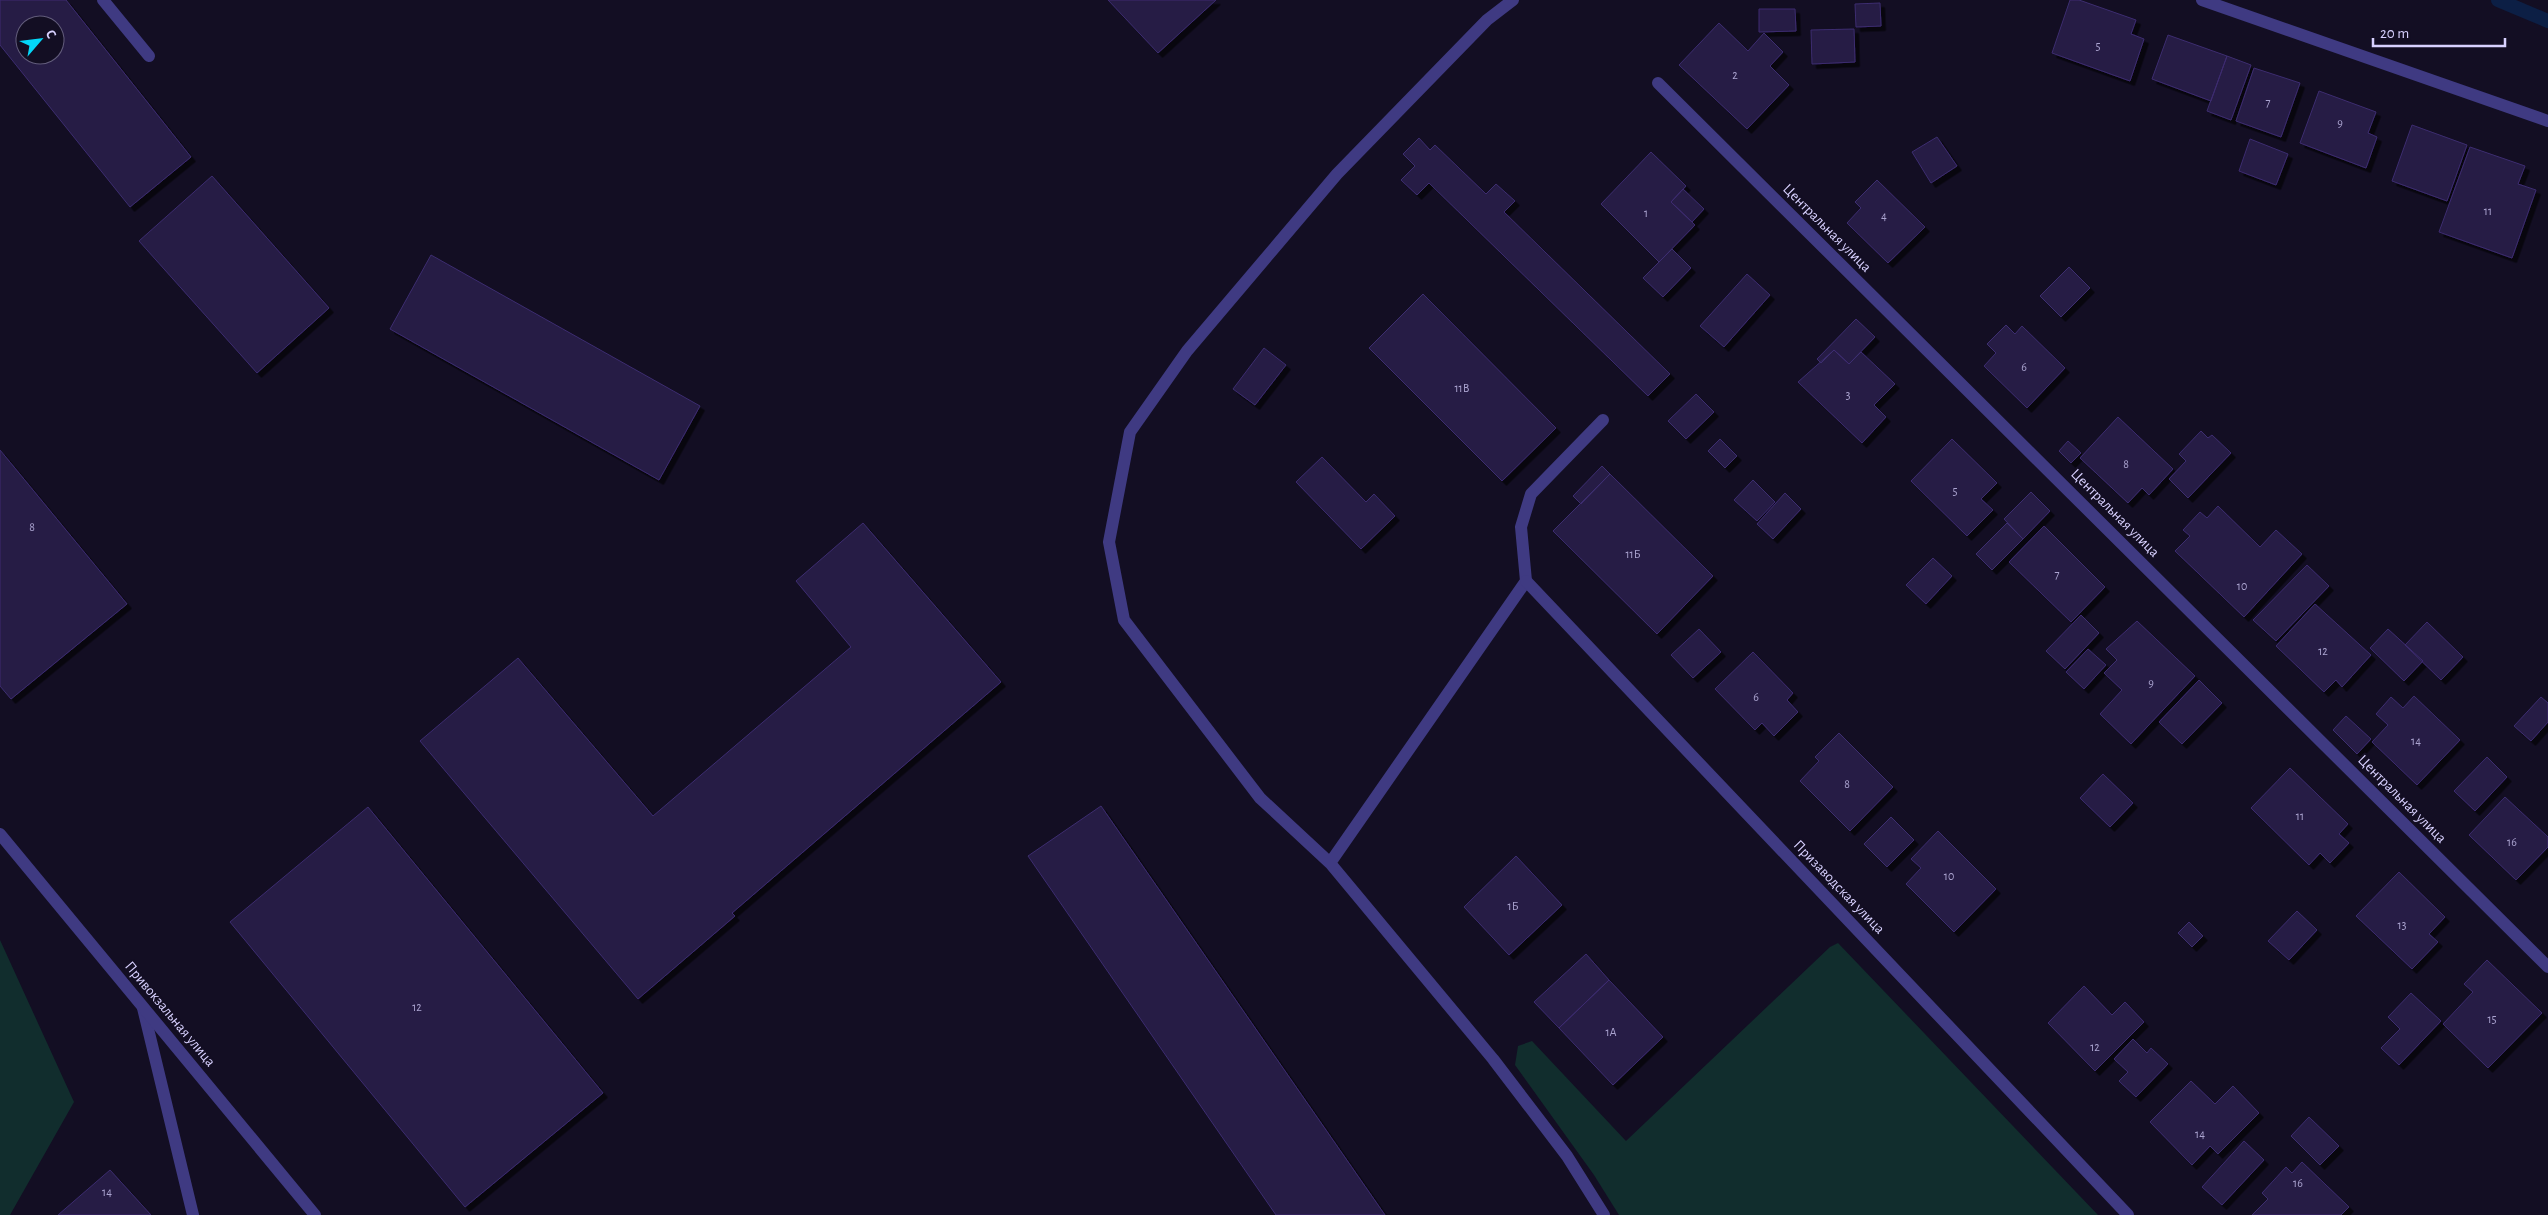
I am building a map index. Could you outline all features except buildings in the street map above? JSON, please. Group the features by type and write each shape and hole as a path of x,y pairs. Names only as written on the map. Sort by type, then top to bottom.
{"street":[{"path":"103,0 149,56"},
{"path":"1513,0 1487,20 1337,174 1187,351 1130,432 1109,542 1124,620 1260,798 1330,863 1493,1059 1567,1156 1604,1215"},
{"path":"2202,0 2548,121"},
{"name":"Центральная улица","path":"1658,83 2548,967"},
{"path":"1330,863 1526,581 1521,527 1531,494 1603,420"},
{"name":"Призаводская улица","path":"1526,581 2128,1215"},
{"name":"Привокзальная улица","path":"0,834 315,1215"},
{"path":"143,1008 193,1215"}],"green space":[{"path":"0,940 74,1102 10,1215 0,1215"},
{"path":"1838,943 2098,1215 1619,1215 1594,1175 1515,1065 1518,1046 1532,1041 1626,1141 1830,947"}],"waterway":[{"path":"2498,0 2548,21"}]}
